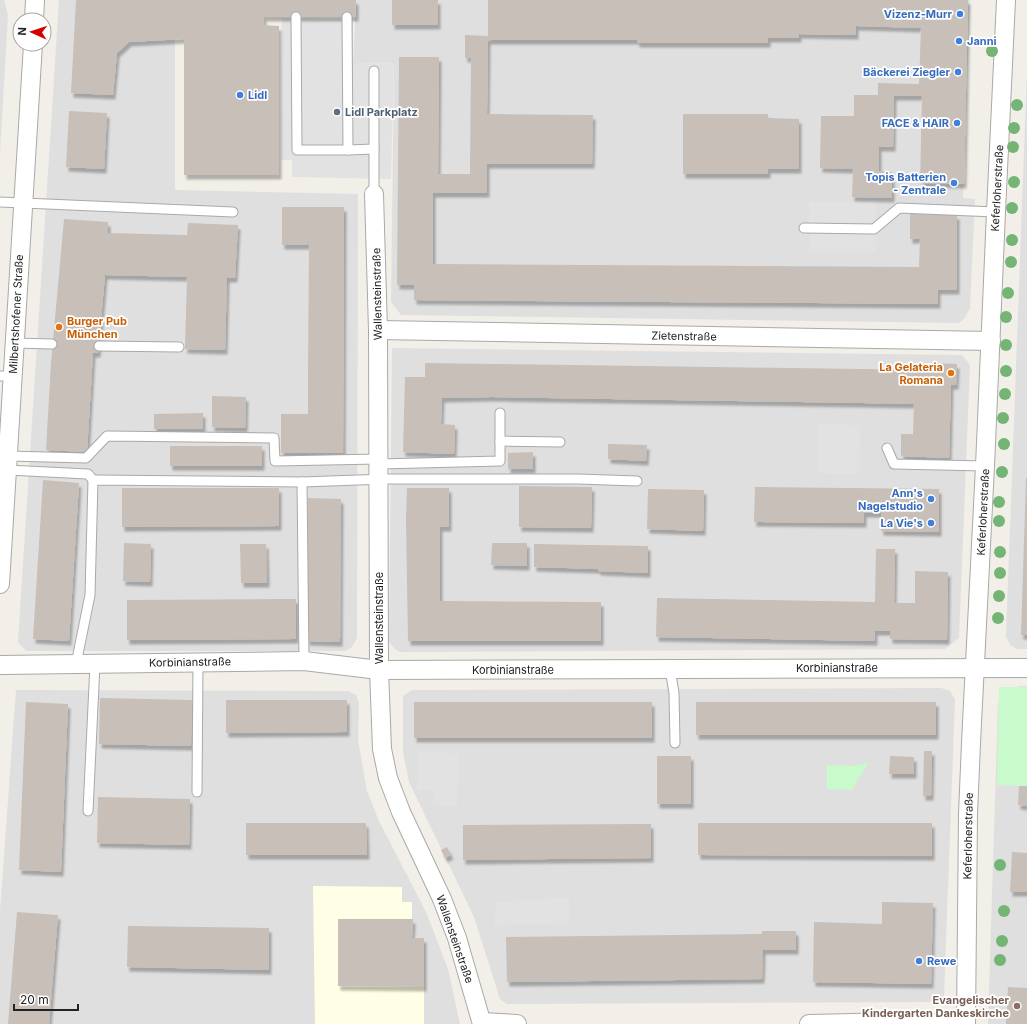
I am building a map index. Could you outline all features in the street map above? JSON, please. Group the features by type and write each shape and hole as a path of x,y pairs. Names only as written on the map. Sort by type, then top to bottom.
{"street":[{"path":"34,12 35,0"},
{"name":"Keferloherstraße","path":"966,1024 969,806 1006,0"},
{"name":"Milbertshofener Straße","path":"0,584 7,463 6,376 15,343 32,52"},
{"name":"Wallensteinstraße","path":"374,194 378,330 380,670 382,745 388,778 401,812 442,899 456,938 482,1023"},
{"name":"Zietenstraße","path":"378,330 991,341"},
{"name":"Korbinianstraße","path":"0,665 304,661 380,670 1027,668"},
{"path":"810,1024 898,1022 966,1024"},
{"path":"482,1023 517,1024"}],"lane":[{"path":"296,17 297,150 374,149"},
{"path":"347,17 348,150"},
{"path":"374,71 374,194"},
{"path":"0,202 233,212"},
{"path":"804,228 874,229 899,208 996,212"},
{"path":"15,343 52,344"},
{"path":"99,346 179,347"},
{"path":"93,480 302,482 379,467 500,461 500,414"},
{"path":"7,463 86,458 107,436 274,438 274,461 578,479 637,481"},
{"path":"500,441 560,442"},
{"path":"887,448 894,464 985,466"},
{"path":"7,463 88,474 93,480 90,595 76,664"},
{"path":"302,482 304,661"},
{"path":"197,792 198,662"},
{"path":"88,811 95,664"},
{"path":"670,669 674,693 675,743"}],"shaded area":[{"path":"0,0 4,0 8,15 0,152"},
{"path":"59,0 175,0 175,190 358,194 357,638 352,647 345,651 26,651 18,642"},
{"path":"356,0 970,0 963,198 975,199 970,308 965,318 959,323 401,315 391,302 394,63 353,64"},
{"name":"Lidl Parkplatz","path":"282,18 353,19 353,64 394,63 391,179 292,177 292,160 281,160"},
{"path":"1027,71 1027,649 1017,649 1010,645 1006,636"},
{"path":"809,202 876,202 875,251 809,251"},
{"path":"392,348 962,355 970,365 959,638 945,649 400,652 389,642"},
{"path":"819,424 860,425 859,474 818,473"},
{"path":"1018,686 1027,686 1027,1024 988,1024 998,703"},
{"path":"941,688 950,691 955,699 944,996 938,1002 507,1004 500,999 474,917 409,782 403,752 403,696 412,690"},
{"path":"16,690 348,691 356,695 359,703 358,740 367,791 379,821 426,912 448,969 460,1024 0,1024 0,911"},
{"path":"417,752 458,753 457,806 433,805 433,790 417,790"},
{"path":"313,886 402,887 402,902 412,902 412,938 424,938 424,1024 315,1024"},
{"path":"569,898 569,923 494,925 496,902"}],"green space":[{"path":"999,687 1027,687 1027,786 997,785"},
{"path":"868,763 852,790 827,789 827,765 853,766"}],"building":[{"path":"76,0 356,0 356,17 264,17 264,25 279,26 279,175 184,175 184,39 129,42 117,53 113,95 71,93"},
{"path":"392,0 438,0 438,25 392,25"},
{"path":"488,0 968,0 964,184 920,183 922,96 894,96 893,147 879,147 879,171 892,172 892,198 852,197 853,169 820,168 821,116 854,116 854,95 878,95 878,83 919,84 921,28 856,26 856,35 799,34 799,38 768,38 768,43 637,43 637,40 488,40 487,114 593,115 592,164 487,164 487,193 433,193 433,264 919,267 920,239 910,239 910,214 957,215 957,290 938,290 938,304 414,300 414,285 397,285 399,57 439,57 438,174 470,174 471,58 465,58 465,35 488,36"},
{"path":"69,111 107,113 104,169 66,167"},
{"path":"683,114 768,114 768,118 799,119 799,169 768,169 768,174 683,174"},
{"path":"282,207 344,207 343,453 281,453 281,414 308,414 309,245 282,245"},
{"path":"64,219 108,222 108,233 187,235 188,223 238,225 235,278 227,278 225,350 185,349 187,277 105,275 98,353 93,353 87,452 46,450 51,363"},
{"path":"425,363 932,370 932,363 957,364 956,385 951,385 949,458 901,456 901,434 913,434 914,404 491,397 442,398 441,424 455,425 454,454 403,452 405,377 425,377"},
{"path":"212,396 246,397 245,428 212,427"},
{"path":"203,413 203,429 154,429 154,414"},
{"path":"608,444 647,445 646,461 608,459"},
{"path":"170,446 262,446 262,466 170,466"},
{"path":"533,452 533,469 508,469 508,453"},
{"path":"1026,478 1027,635 1021,635"},
{"path":"43,480 79,483 69,641 33,639"},
{"path":"519,486 592,487 591,528 519,527"},
{"path":"755,487 939,489 939,532 881,531 881,513 864,513 864,523 754,522"},
{"path":"122,488 279,488 279,526 122,527"},
{"path":"407,488 449,488 449,527 440,527 440,601 601,602 601,641 408,641 406,520"},
{"path":"648,489 704,490 703,531 647,529"},
{"path":"308,498 341,499 340,642 307,641"},
{"path":"124,543 151,544 150,582 123,581"},
{"path":"492,543 527,543 527,566 491,565"},
{"path":"240,544 266,544 267,583 241,583"},
{"path":"534,544 648,546 648,573 598,571 598,569 534,567"},
{"path":"876,549 895,549 894,603 915,603 915,571 948,572 947,640 890,639 890,631 875,631 875,641 656,637 657,598 875,602"},
{"path":"296,599 296,639 127,640 127,600"},
{"path":"100,698 192,700 191,746 99,744"},
{"path":"226,700 347,700 347,732 226,733"},
{"path":"26,702 68,704 61,872 19,870"},
{"path":"414,702 652,702 652,738 414,738"},
{"path":"696,702 936,702 936,735 696,735"},
{"path":"924,751 932,751 931,796 923,796"},
{"path":"657,756 691,756 691,804 657,804"},
{"path":"890,756 914,757 914,774 889,774"},
{"path":"1019,786 1027,786 1027,806 1018,805"},
{"path":"98,797 190,799 189,845 97,843"},
{"path":"246,823 366,823 367,855 246,855"},
{"path":"698,823 932,823 932,856 698,855"},
{"path":"651,824 651,858 463,860 463,825"},
{"path":"447,847 451,855 445,858 441,850"},
{"path":"1012,852 1027,853 1027,892 1010,892"},
{"path":"882,902 933,903 931,984 813,982 814,922 882,924"},
{"path":"17,912 58,915 49,1024 8,1024"},
{"path":"338,919 413,919 412,938 424,938 424,987 338,986"},
{"path":"128,926 269,928 269,970 127,967"},
{"path":"762,931 796,931 796,950 763,950 762,979 507,982 506,937 762,934"},
{"name":"Evangelischer Kindergarten Dankeskirche","path":"1008,987 1027,988 1027,1024 1006,1024"}],"place":[{"name":"Vizenz-Murr","path":"960,14"},
{"name":"Janni","path":"959,41"},
{"name":"Bäckerei Ziegler","path":"958,72"},
{"name":"Lidl","path":"240,95"},
{"name":"Lidl Parkplatz","path":"337,112"},
{"name":"FACE & HAIR","path":"957,123"},
{"name":"Topis Batterien - Zentrale","path":"954,183"},
{"name":"Burger Pub München","path":"59,327"},
{"name":"La Gelateria Romana","path":"951,373"},
{"name":"Ann's Nagelstudio","path":"931,499"},
{"name":"La Vie's","path":"931,523"},
{"name":"Rewe","path":"919,961"},
{"name":"Evangelischer Kindergarten Dankeskirche","path":"1017,1006"}]}
